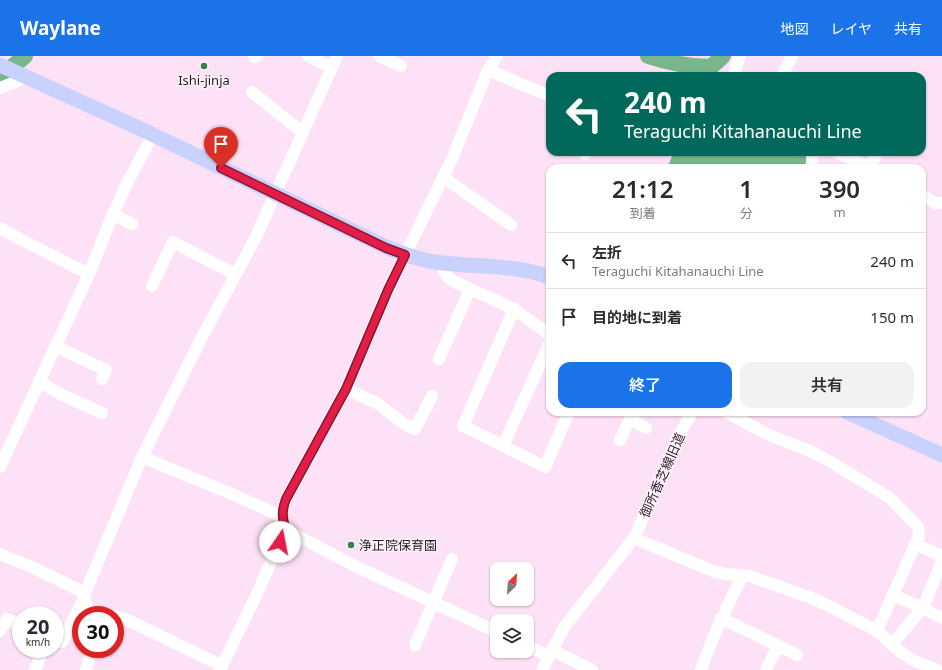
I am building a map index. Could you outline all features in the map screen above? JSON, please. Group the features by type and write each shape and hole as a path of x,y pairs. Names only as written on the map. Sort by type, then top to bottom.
{"main road":[{"path":"12,70 153,135 386,248 418,259 513,268 546,276"},
{"path":"856,416 942,455"}],"street":[{"path":"308,56 332,68"},
{"path":"64,638 85,596 142,457 203,335 256,237 337,56"},
{"path":"379,56 400,66"},
{"path":"490,629 331,554 290,532 284,522 282,512 286,499 346,389 388,290 460,140 488,70 497,56"},
{"path":"734,72 740,56"},
{"path":"784,72 792,56"},
{"path":"0,88 12,70"},
{"path":"488,70 546,94"},
{"path":"252,92 303,133"},
{"path":"0,467 88,274 128,181 153,135"},
{"path":"845,156 862,164"},
{"path":"443,177 510,225"},
{"path":"926,197 935,203 942,202"},
{"path":"113,214 132,224"},
{"path":"0,228 88,274"},
{"path":"152,286 173,242 236,275"},
{"path":"442,262 448,278 514,309 546,332"},
{"path":"439,359 470,289"},
{"path":"514,309 463,426 544,467 567,416"},
{"path":"55,346 106,370 102,379"},
{"path":"503,446 546,351"},
{"path":"39,381 60,394 102,413"},
{"path":"346,389 377,403 404,424 415,429 432,396"},
{"path":"620,440 632,416 646,428"},
{"name":"御所香芝線旧道","path":"550,653 573,615 634,538 675,443 689,416"},
{"path":"733,416 769,435 821,456 883,493 890,498 918,527 919,536 878,631"},
{"path":"142,457 239,497 284,522"},
{"path":"124,619 221,669 255,598 284,522"},
{"path":"634,538 716,572 750,576 814,599 878,631 898,650 909,657 937,670"},
{"path":"915,544 942,556"},
{"path":"0,554 34,568 85,596"},
{"path":"415,645 452,559"},
{"path":"892,644 923,608 942,561"},
{"path":"701,670 721,618 743,575"},
{"path":"893,595 942,618"},
{"path":"85,596 86,606"},
{"path":"721,618 797,655"},
{"path":"0,631 7,619 12,621"},
{"path":"766,670 778,646"},
{"path":"534,648 592,670"},
{"path":"542,670 550,653"},
{"path":"36,670 40,658"},
{"path":"86,670 89,658"}],"shaded area":[{"path":"672,156 807,156 806,164 669,164"}],"waterway":[{"path":"0,77 25,56"},
{"path":"648,56 679,64 711,67 723,56"}],"place":[{"name":"Ishi-jinja","path":"204,66"},
{"name":"浄正院保育園","path":"351,545"}],"route":[{"path":"221,168 386,248 405,255 388,290 346,389 283,505 283,523 286,528 280,542"}]}
